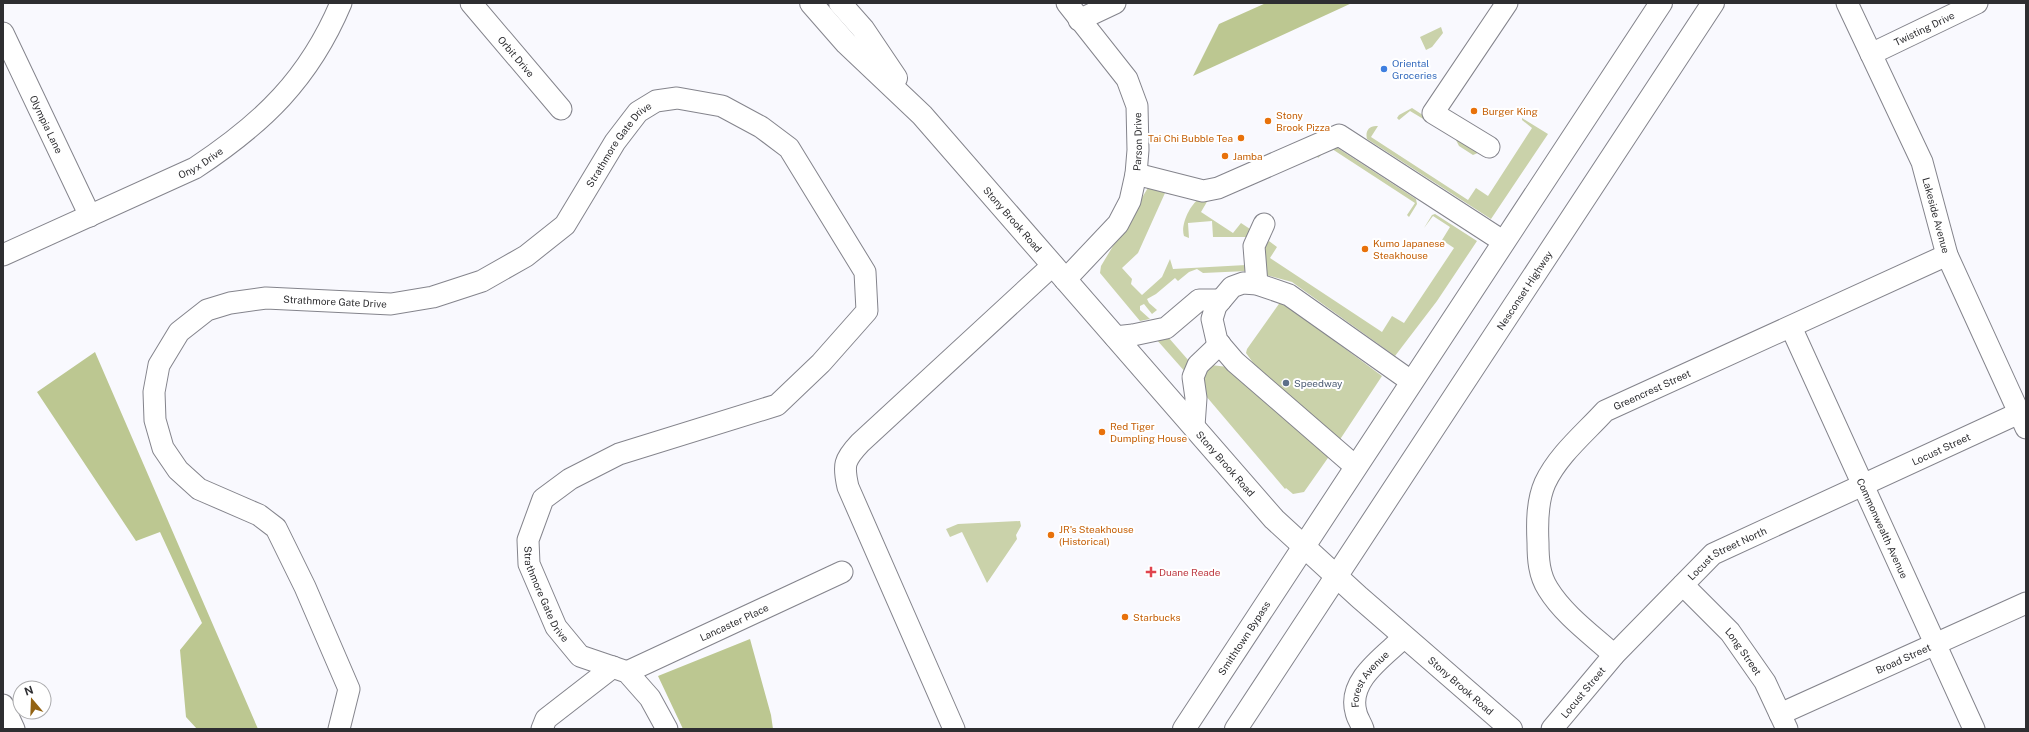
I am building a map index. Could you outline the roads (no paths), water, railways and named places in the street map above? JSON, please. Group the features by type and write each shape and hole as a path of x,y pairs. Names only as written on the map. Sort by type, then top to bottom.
{"main road":[{"name":"Stony Brook Road","path":"811,3 846,43 922,115 1274,519 1336,577 1511,729"},
{"name":"Stony Brook Road","path":"840,3 862,30 922,115"},
{"path":"1303,547 1661,3"},
{"name":"Nesconset Highway","path":"1336,577 1713,3"},
{"name":"Smithtown Bypass","path":"1184,729 1303,547"},
{"path":"1236,729 1336,577"}],"street":[{"name":"Onyx Drive","path":"3,255 196,168 245,132 289,90 311,63 329,31 341,3"},
{"name":"Orbit Drive","path":"471,3 561,109"},
{"name":"Parson Drive","path":"954,729 848,487 845,470 848,455 860,443 1059,272 1118,224 1130,201 1136,174 1137,106 1127,79 1114,60 1079,20 1067,3"},
{"path":"1079,20 1115,3"},
{"path":"1489,147 1433,112 1507,3"},
{"name":"Lakeside Avenue","path":"1847,3 1922,162 1947,255 2023,420"},
{"name":"Twisting Drive","path":"1871,54 1977,3"},
{"name":"Olympia Lane","path":"3,33 90,216"},
{"name":"Strathmore Gate Drive","path":"339,729 349,689 302,581 276,528 259,515 199,489 178,470 163,448 155,420 154,392 159,365 179,332 207,310 230,303 266,298 391,304 433,297 482,281 526,256 565,225 615,142 638,112 656,101 677,98 722,106 761,127 789,148 865,272 867,311 821,363 778,405 619,454 570,478 542,499 528,540 529,564 556,628 580,656 620,670 650,698 667,729"},
{"path":"1136,174 1203,191 1218,188 1340,135 1504,242"},
{"path":"1257,284 1254,246 1264,224"},
{"name":"Greencrest Street","path":"1614,655 1565,610 1548,590 1543,580 1538,561 1537,520 1544,484 1550,473 1574,443 1605,411 1947,255"},
{"path":"1356,468 1235,362 1218,341 1212,319 1216,306 1232,287 1243,282 1257,284 1289,295 1412,382"},
{"path":"1115,337 1166,328 1200,300 1221,300"},
{"name":"Commonwealth Avenue","path":"1791,327 1974,729"},
{"path":"1194,426 1196,398 1193,377 1198,365 1220,344"},
{"name":"Locust Street","path":"1863,484 2023,420"},
{"name":"Locust Street North","path":"1614,655 1713,554 1863,484"},
{"name":"Lancaster Place","path":"542,729 546,719 620,670 842,572"},
{"name":"Long Street","path":"1683,585 1730,632 1765,682 1783,722"},
{"name":"Broad Street","path":"1783,722 1934,644 2026,603"},
{"name":"Forest Avenue","path":"1359,720 1356,690 1360,680 1404,637"},
{"name":"Locust Street","path":"1552,729 1614,655"},
{"path":"3,706 14,729"}],"place":[{"name":"Oriental Groceries","path":"1384,69"},
{"name":"Burger King","path":"1474,111"},
{"name":"Stony Brook Pizza","path":"1268,121"},
{"name":"Tai Chi Bubble Tea","path":"1241,138"},
{"name":"Jamba","path":"1225,156"},
{"name":"Kumo Japanese Steakhouse","path":"1365,249"},
{"name":"Speedway","path":"1286,383"},
{"name":"Red Tiger Dumpling House","path":"1102,432"},
{"name":"JR's Steakhouse (Historical)","path":"1051,535"},
{"name":"Duane Reade","path":"1151,572"},
{"name":"Starbucks","path":"1125,617"}]}
